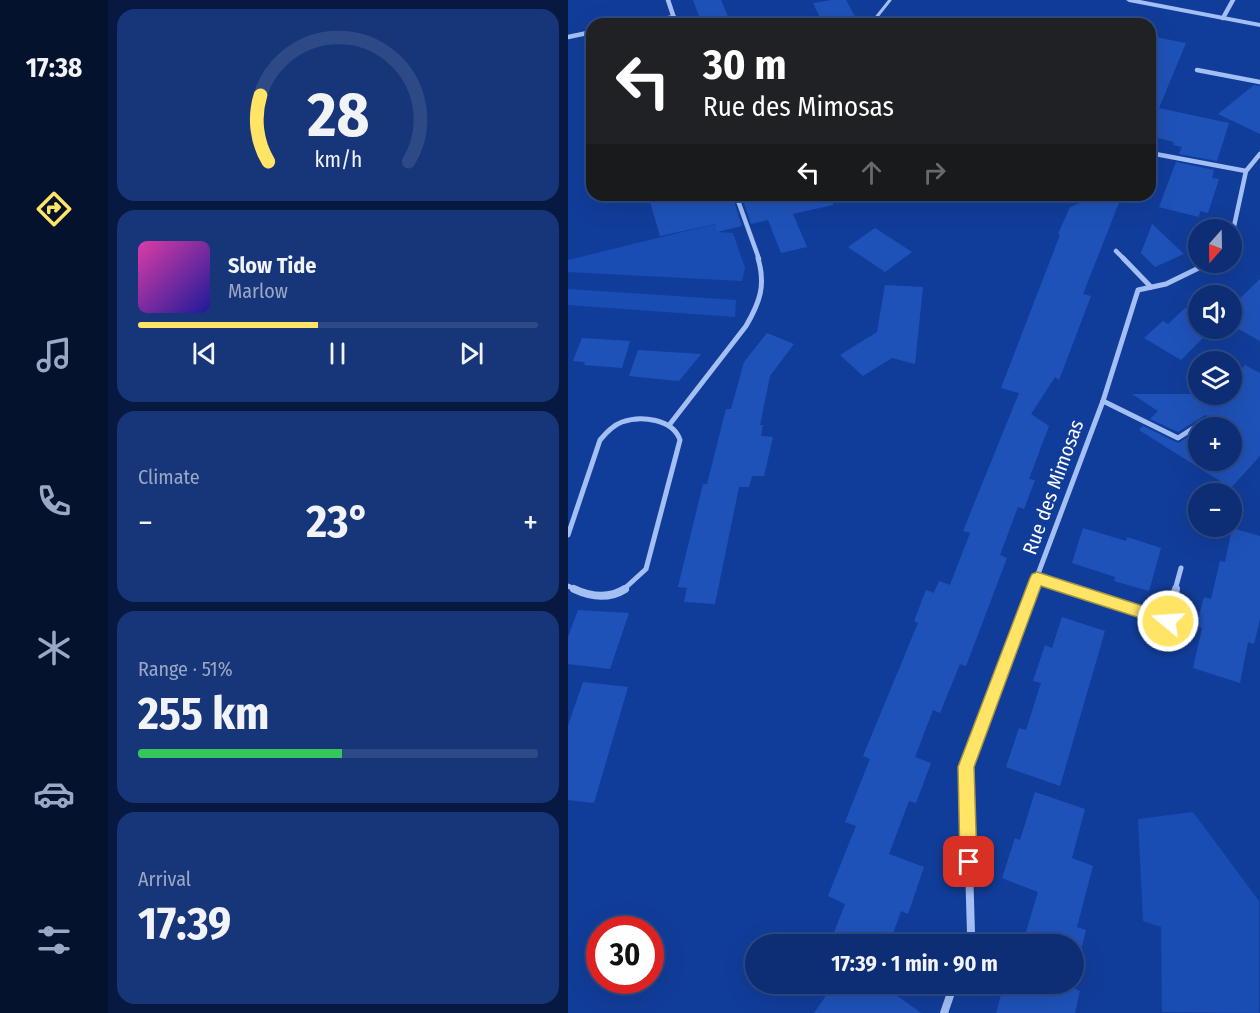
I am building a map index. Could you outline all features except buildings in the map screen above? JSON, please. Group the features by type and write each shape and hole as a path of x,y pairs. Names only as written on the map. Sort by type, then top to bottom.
{"street":[{"path":"668,0 674,18"},
{"path":"1129,0 1260,26"},
{"path":"1224,18 1233,0"},
{"path":"568,37 586,34"},
{"path":"1197,69 1260,82"},
{"path":"1156,154 1246,171"},
{"path":"1236,219 1246,171 1260,154"},
{"path":"670,424 746,326 762,294 763,274 738,201"},
{"path":"1116,251 1151,287"},
{"name":"Rue des Mimosas","path":"971,934 966,767 1103,401 1138,290 1166,284 1188,273"},
{"path":"1103,401 1178,438 1188,432"},
{"path":"568,535 600,440 606,432 623,422 670,424 679,434 680,440 646,569 635,584 613,596 581,594 568,586"},
{"path":"1037,578 1168,621 1181,568"},
{"path":"944,1013 951,994"}],"lane":[{"path":"876,18 890,0"}],"shaded area":[{"path":"715,224 718,232 733,233 745,268 742,281 568,272 568,260"},
{"path":"568,289 736,300 735,317 568,305"},
{"path":"1193,812 1259,901 1259,1013 1162,1012 1161,927 1143,921 1138,819"}],"route":[{"path":"969,862 966,767 1037,578 1168,621"}]}
